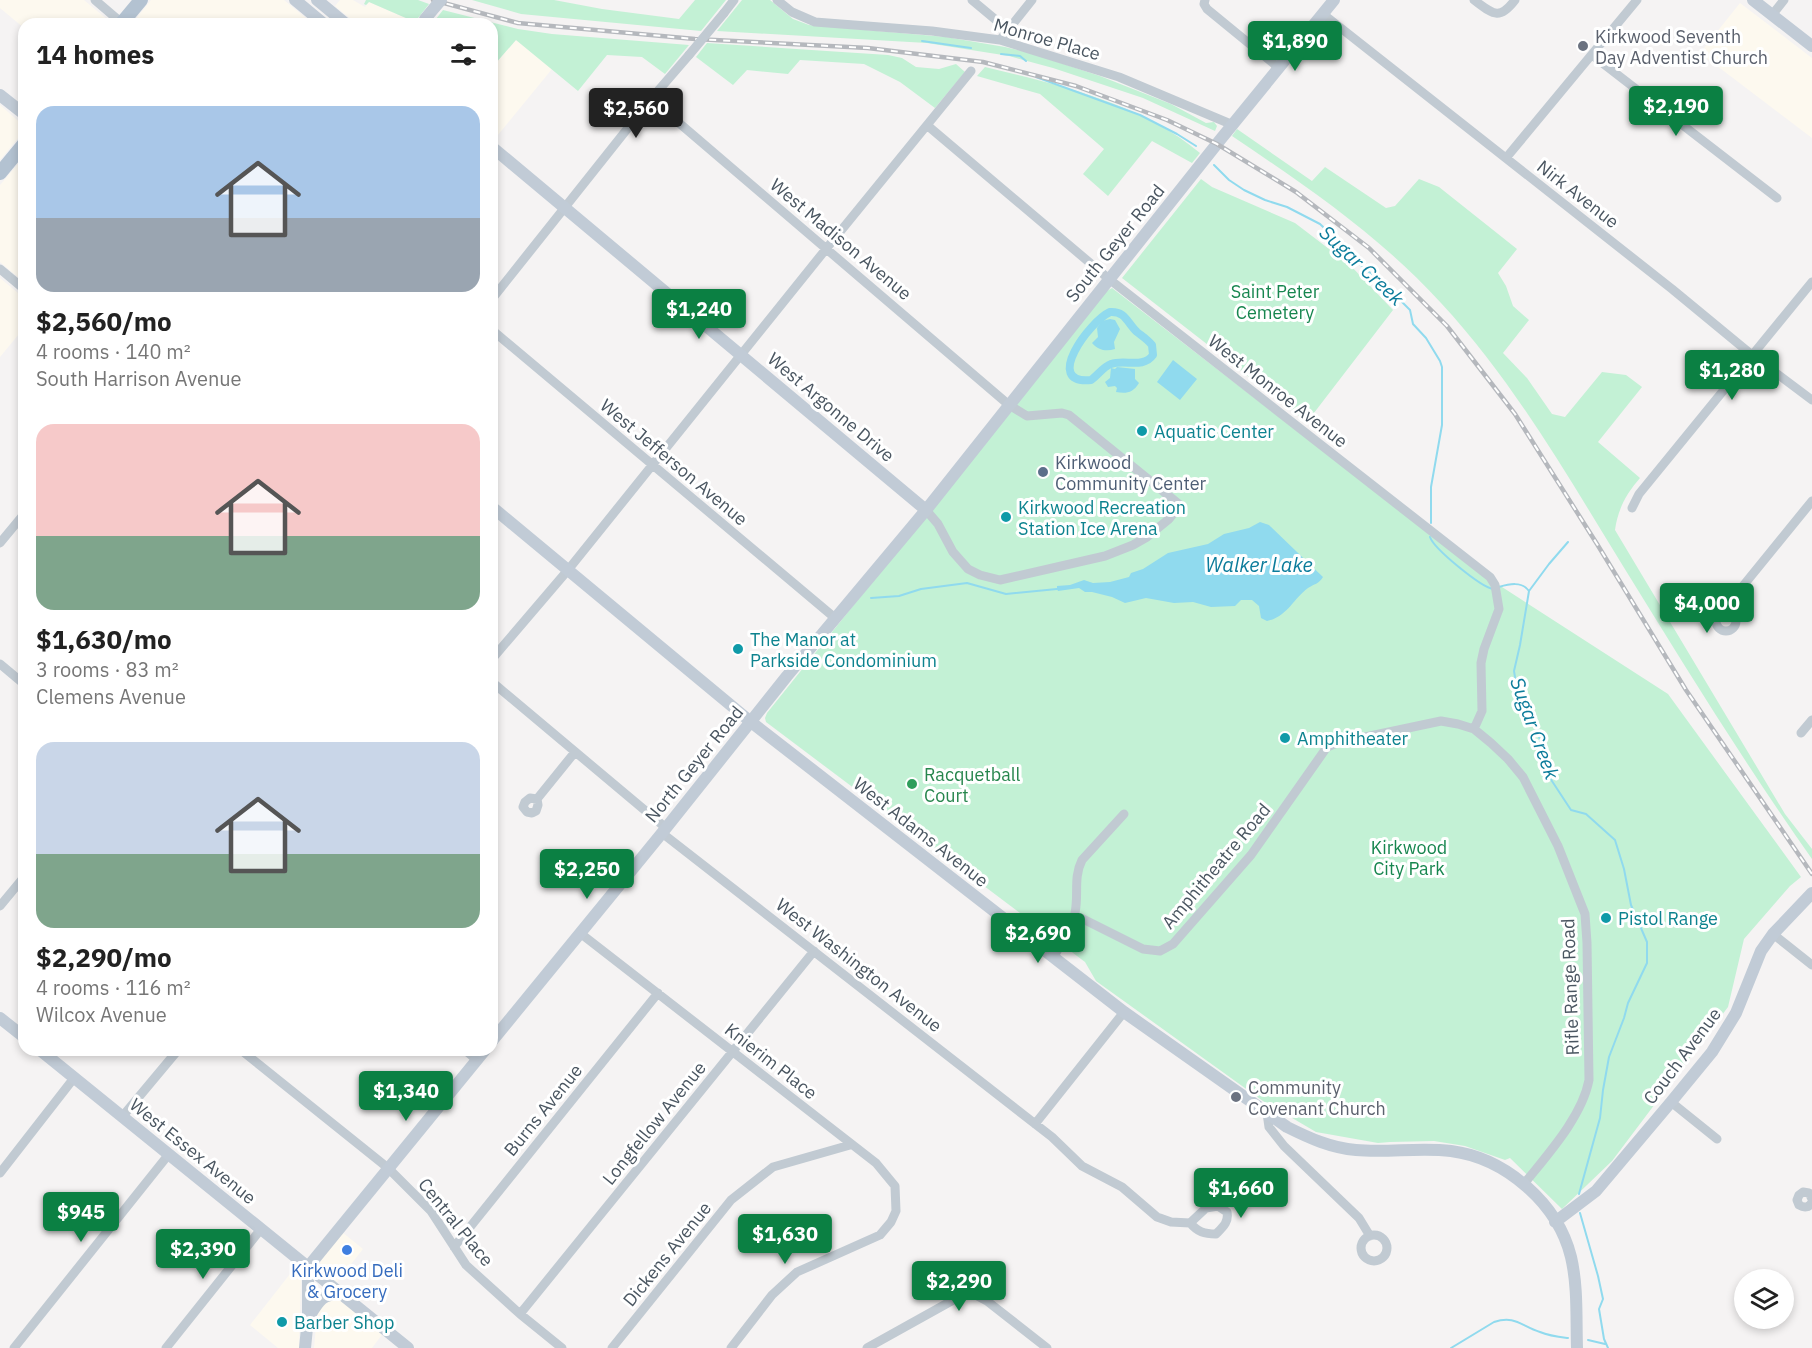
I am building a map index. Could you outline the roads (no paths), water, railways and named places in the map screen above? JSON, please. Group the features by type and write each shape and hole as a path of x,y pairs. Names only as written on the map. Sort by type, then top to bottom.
{"main road":[{"path":"127,18 141,0"},
{"path":"0,173 18,151"}],"street":[{"path":"95,0 115,18"},
{"path":"295,0 317,18"},
{"path":"317,0 339,18"},
{"path":"426,18 441,0"},
{"path":"498,292 651,99 734,0"},
{"name":"Monroe Place","path":"777,0 792,12 815,22 932,31 1000,40 1119,77 1233,125"},
{"path":"972,0 1008,30"},
{"path":"1000,40 1032,0"},
{"path":"1205,0 1204,4 1207,9 1279,68"},
{"name":"South Geyer Road","path":"926,510 1334,0"},
{"path":"1474,0 1494,13 1501,14 1507,11 1515,0"},
{"path":"1506,158 1637,0"},
{"path":"1753,0 1812,46"},
{"path":"1772,15 1784,0"},
{"name":"Nirk Avenue","path":"1323,14 1672,289 1752,355 1812,400"},
{"path":"1592,55 1777,198"},
{"path":"498,652 568,570 972,71"},
{"path":"0,95 18,109"},
{"name":"West Madison Avenue","path":"651,99 1009,405 1027,416 1062,413 1069,415 1180,505 1169,519 1133,545 1105,556 1000,580 968,569 953,552 938,524 926,510"},
{"name":"West Monroe Avenue","path":"928,126 1110,279 1490,577 1495,585 1499,609 1484,648 1481,663 1482,711 1474,729"},
{"name":"West Argonne Drive","path":"498,152 926,510"},
{"path":"0,269 18,284"},
{"path":"1632,508 1639,494 1812,282"},
{"name":"West Jefferson Avenue","path":"498,335 835,618"},
{"path":"1729,611 1734,597 1812,501"},
{"name":"North Geyer Road","path":"498,1034 835,618 926,510"},
{"name":"West Adams Avenue","path":"498,512 751,722 1124,1011 1287,1127 1329,1145 1356,1150 1451,1151 1486,1160 1524,1184 1545,1206 1571,1255 1577,1348"},
{"path":"0,543 18,521"},
{"path":"0,664 18,679"},
{"name":"West Washington Avenue","path":"498,687 664,831 1052,1137 1082,1166 1122,1187 1150,1213 1171,1222 1190,1223"},
{"path":"1801,733 1812,720"},
{"name":"Amphitheatre Road","path":"1075,915 1143,949 1160,951 1173,944 1251,855 1328,747 1346,741 1441,721 1474,729"},
{"name":"Rifle Range Road","path":"1474,729 1491,742 1523,777 1558,846 1585,914 1589,1057 1589,1080 1586,1094 1568,1126 1524,1184"},
{"path":"537,799 575,752"},
{"path":"1054,957 1075,915 1078,868 1082,860 1124,814"},
{"path":"0,906 18,884"},
{"name":"Couch Avenue","path":"1555,1222 1596,1191 1712,1052 1736,1012 1761,951 1773,934 1808,897"},
{"name":"Knierim Place","path":"580,933 876,1163 895,1186 896,1211 891,1222 880,1235 797,1272 772,1295 731,1348"},
{"path":"1773,934 1812,965"},
{"name":"Longfellow Avenue","path":"520,1314 814,951"},
{"name":"Burns Avenue","path":"454,1247 658,993"},
{"path":"1035,1124 1124,1011"},
{"path":"0,1018 18,1032"},
{"name":"West Essex Avenue","path":"47,1056 408,1348"},
{"path":"122,1116 172,1056"},
{"name":"Central Place","path":"248,1056 388,1168 431,1211 466,1265 562,1348"},
{"path":"305,1348 309,1318 308,1267 480,1056"},
{"path":"0,1173 74,1078"},
{"path":"1671,1102 1717,1139"},
{"path":"1267,1113 1269,1127 1284,1146 1359,1218 1370,1236"},
{"name":"Dickens Avenue","path":"612,1348 731,1200 773,1167 850,1144"},
{"path":"14,1348 169,1154"},
{"path":"166,1348 261,1229"},
{"path":"867,1348 964,1294 972,1293 987,1301 1044,1347"},
{"path":"309,1318 323,1298 332,1294 341,1294"}],"water":[{"path":"1115,320 1120,329 1114,342 1115,349 1102,350 1092,343 1098,337 1097,328 1102,321"},
{"path":"1173,360 1197,379 1180,400 1157,382"},
{"path":"1111,368 1135,369 1135,379 1139,383 1132,391 1120,393 1116,392 1115,386 1108,387 1105,382 1110,378"},
{"name":"Walker Lake","path":"1260,522 1269,525 1323,577 1303,592 1285,612 1274,619 1267,621 1261,618 1259,606 1252,600 1241,600 1235,606 1211,607 1193,602 1174,603 1146,598 1125,603 1112,597 1085,592 1079,588 1058,591 1057,589 1057,586 1070,585 1084,580 1093,583 1110,582 1129,577 1131,573 1143,569 1168,553 1208,544 1224,534 1249,528"}],"waterway":[{"name":"Sugar Creek","path":"922,41 971,48"},
{"name":"Sugar Creek","path":"1001,54 1020,56 1026,61"},
{"name":"Sugar Creek","path":"1036,77 1140,115 1196,146"},
{"name":"Sugar Creek","path":"1214,165 1229,180 1244,190 1287,207 1320,224 1356,261 1410,310 1413,324 1426,338 1442,367 1442,425 1431,487 1431,523"},
{"path":"1110,312 1120,313 1126,318 1152,345 1153,355 1144,362 1111,364 1091,380 1077,379 1070,373 1070,363 1075,351 1092,327 1110,312"},
{"name":"Sugar Creek","path":"1430,537 1433,543 1458,567 1493,589"},
{"name":"Sugar Creek","path":"1568,542 1529,591 1514,671 1517,689 1535,715 1539,737 1547,755 1548,775 1571,810 1586,814 1615,840 1624,869 1631,905 1647,942 1647,963 1628,1003 1609,1057 1600,1118 1579,1194"},
{"path":"871,598 899,596 921,589 967,583 1006,594 1057,589"},
{"name":"Sugar Creek","path":"1499,587 1519,585 1529,591"},
{"name":"Sugar Creek","path":"1580,1213 1603,1299 1599,1309 1604,1339 1608,1348"},
{"path":"1451,1348 1501,1320 1518,1322 1533,1330 1568,1338"},
{"path":"1588,1340 1605,1344"}],"railway":[{"path":"433,0 518,23 695,39 868,48 983,62 1076,86 1167,120 1217,144 1296,192 1369,248 1447,326 1515,414 1686,690 1812,874"}],"place":[{"name":"Kirkwood Seventh Day Adventist Church","path":"1583,46"},
{"name":"Aquatic Center","path":"1142,431"},
{"name":"Kirkwood Community Center","path":"1043,472"},
{"name":"Kirkwood Recreation Station Ice Arena","path":"1006,517"},
{"name":"The Manor at Parkside Condominium","path":"738,649"},
{"name":"Amphitheater","path":"1285,738"},
{"name":"Racquetball Court","path":"912,784"},
{"name":"Pistol Range","path":"1606,918"},
{"name":"Community Covenant Church","path":"1236,1097"},
{"name":"Kirkwood Deli & Grocery","path":"347,1250"},
{"name":"Barber Shop","path":"282,1322"}],"park label":[{"name":"Saint Peter Cemetery","path":"1275,301"},
{"name":"Kirkwood City Park","path":"1409,857"}]}
